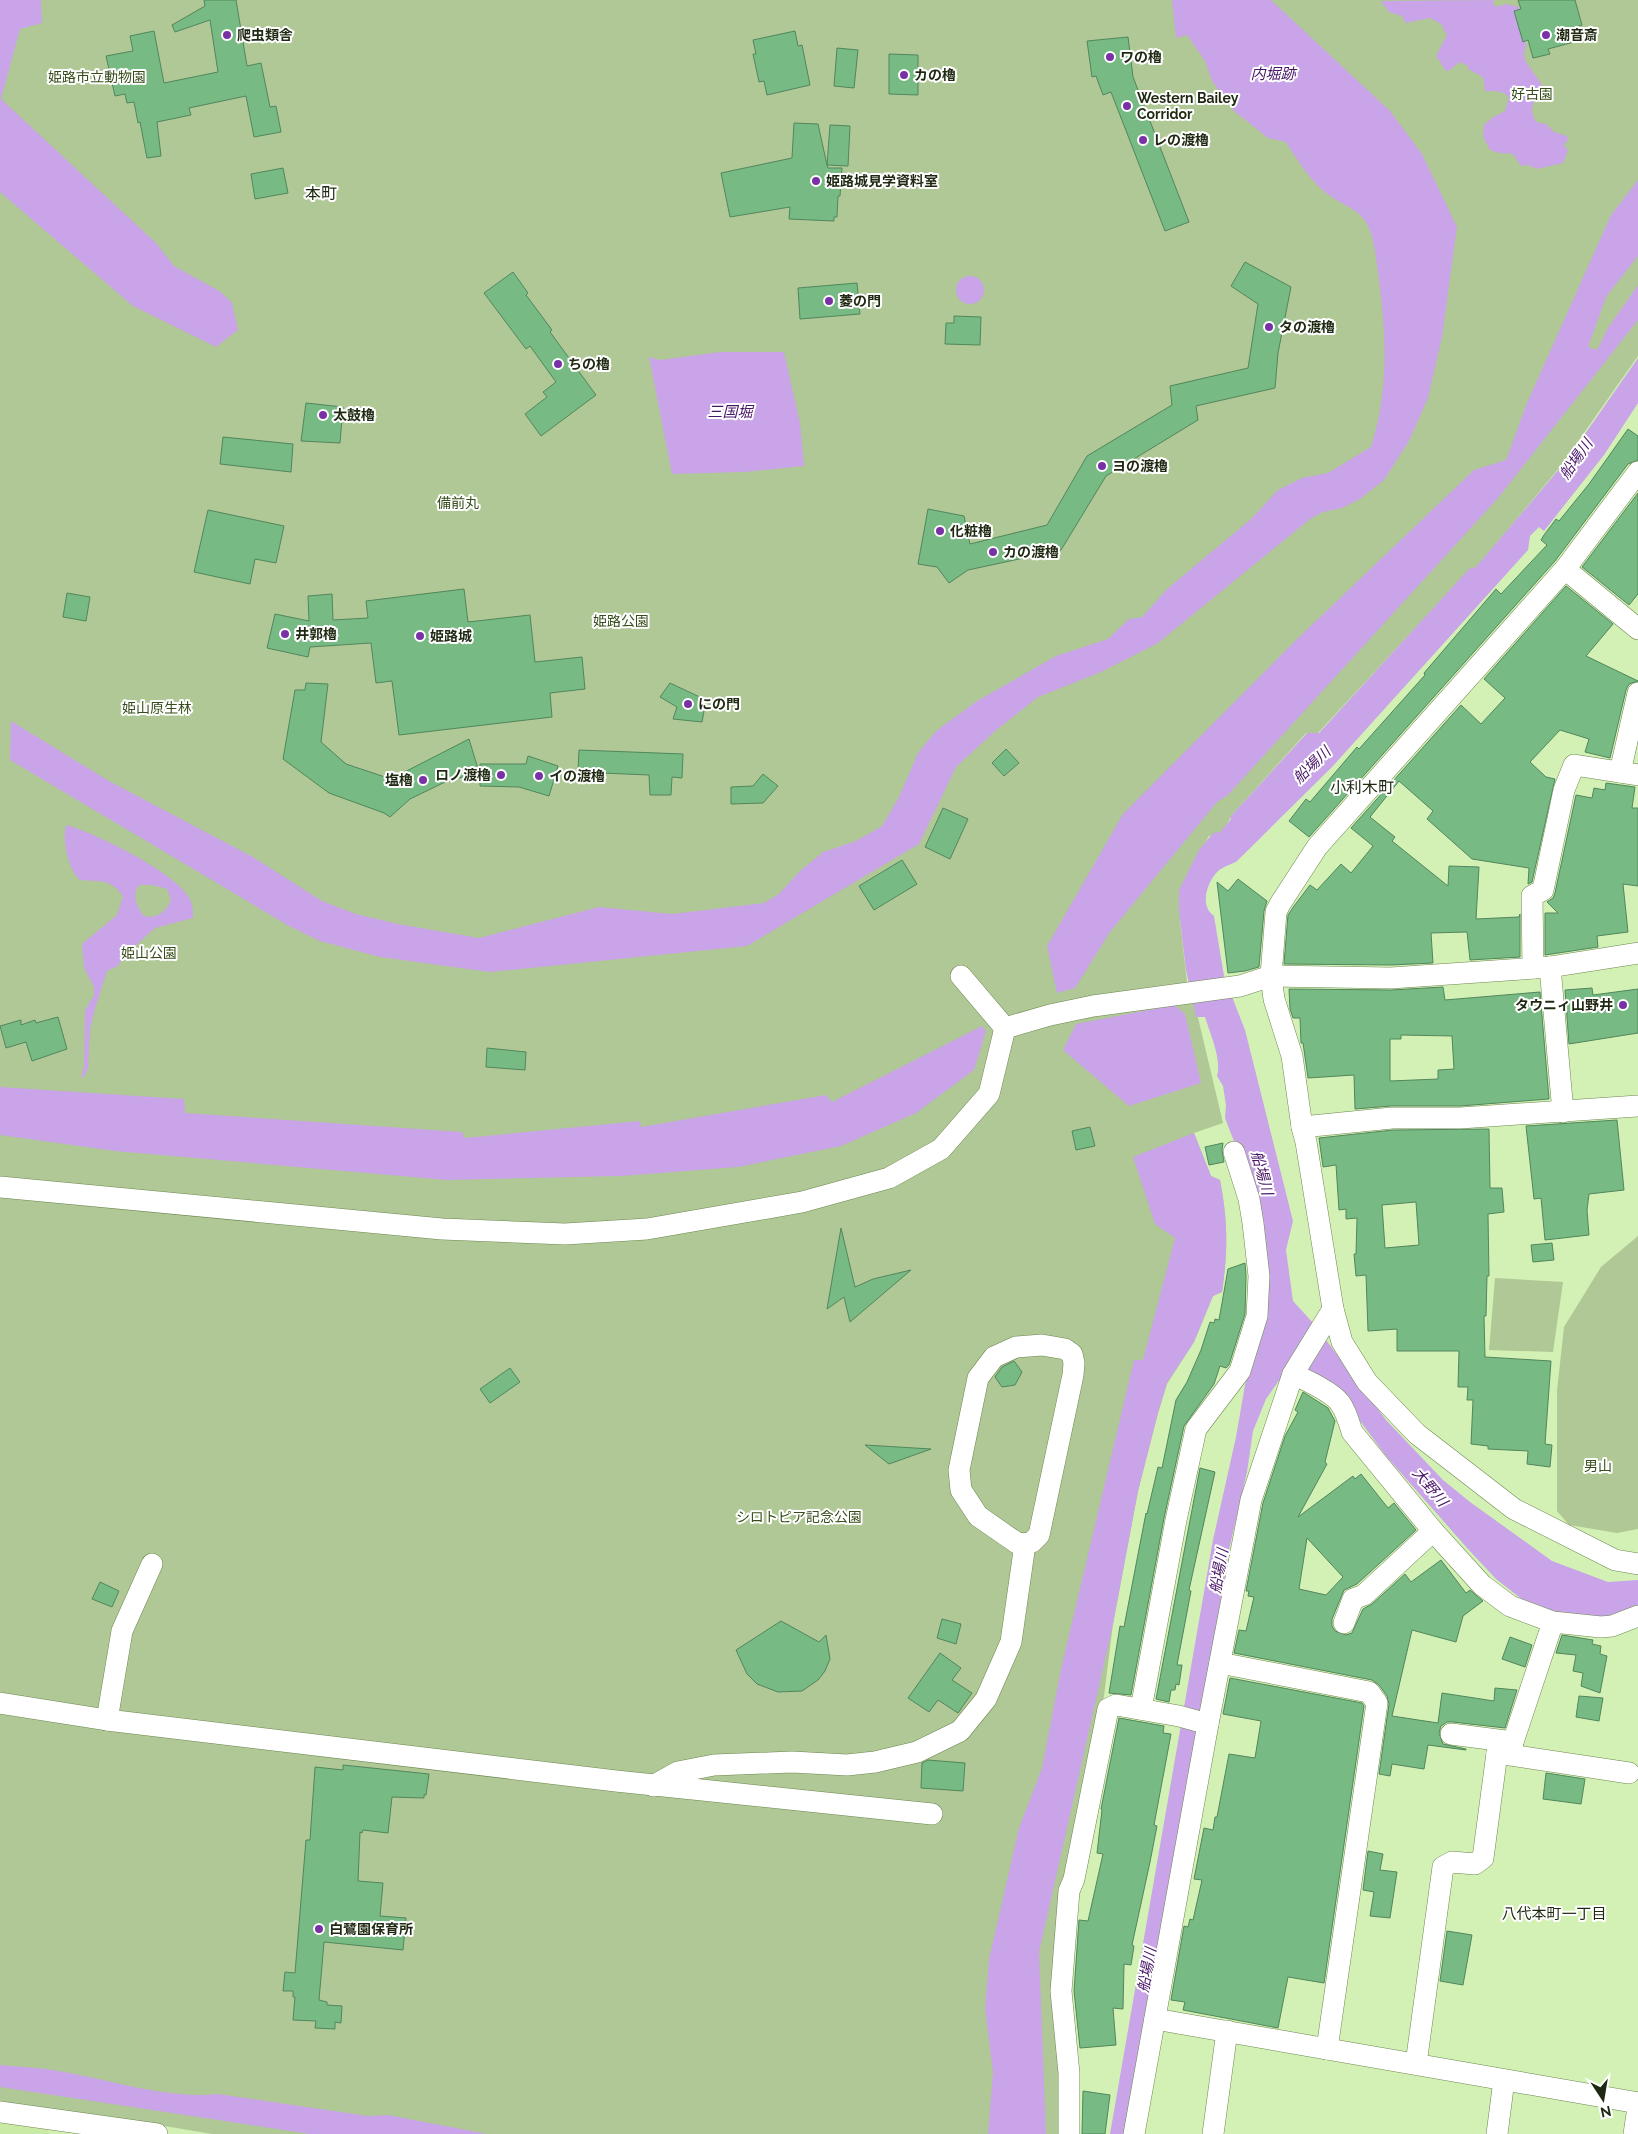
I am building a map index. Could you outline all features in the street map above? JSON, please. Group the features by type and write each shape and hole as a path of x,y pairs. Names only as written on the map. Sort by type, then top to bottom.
{"street":[{"path":"1638,472 1565,570 1317,848 1276,912 1271,976 1274,999 1292,1056 1333,1309 1342,1342 1366,1382 1417,1434 1514,1509 1615,1560 1638,1564"},
{"path":"1565,570 1638,629"},
{"path":"1563,1112 1532,896 1543,890 1564,790 1574,765 1629,774 1638,693"},
{"path":"1005,1028 1050,1015 1189,992 1240,986 1271,976 1391,978 1542,967 1638,953"},
{"path":"961,976 1005,1028"},
{"path":"0,1187 442,1229 565,1234 646,1229 810,1200 889,1178 941,1149 989,1094 1005,1028"},
{"path":"1302,1127 1392,1118 1460,1118 1638,1106"},
{"path":"1141,1709 1174,1530 1196,1430 1240,1371 1257,1316 1259,1276 1253,1223 1234,1152"},
{"path":"1134,2134 1208,1724 1251,1500 1294,1374 1333,1309"},
{"path":"1042,1345 1065,1349 1072,1354 1074,1363 1039,1535 1032,1542 1025,1544 1017,1543 978,1516 961,1490 958,1470 978,1378 994,1356 1016,1348 1042,1345"},
{"path":"1294,1374 1340,1402 1348,1417 1352,1432 1433,1531 1482,1585 1510,1606 1553,1622 1601,1627 1612,1626 1638,1616"},
{"path":"1344,1622 1352,1599 1364,1594 1433,1531"},
{"path":"653,1786 678,1772 714,1765 778,1762 847,1765 875,1762 917,1752 960,1730 986,1699 1010,1642 1025,1544"},
{"path":"106,1720 122,1631 152,1564"},
{"path":"1416,2064 1443,1867 1452,1862 1476,1864 1483,1858 1505,1748 1553,1622"},
{"path":"1220,1664 1369,1692 1376,1703 1328,2049"},
{"path":"0,1703 106,1720 653,1786 932,1814"},
{"path":"1069,2134 1069,2073 1061,1991 1069,1891 1074,1879 1108,1709 1116,1705 1179,1716 1208,1724"},
{"path":"1450,1734 1505,1748 1629,1773"},
{"path":"1155,2019 1638,2105 1634,2134"},
{"path":"1213,2134 1227,2031"},
{"path":"1497,2134 1504,2080"},
{"path":"0,2112 67,2128 157,2134"}],"shaded area":[{"path":"0,2122 47,2129 50,2134 0,2134"}],"green space":[{"name":"姫路公園","path":"0,0 1638,0 1638,356 1560,467 1476,568 1470,569 1318,733 1306,733 1232,815 1222,833 1209,836 1180,890 1180,920 1187,982 1195,1005 1223,1123 1194,1133 1211,1176 1220,1180 1226,1223 1225,1263 1222,1292 1213,1296 1194,1342 1167,1384 1138,1491 1113,1624 1104,1696 1090,1770 1059,2019 1061,2134 212,2134 135,2121 0,2105"},
{"name":"男山","path":"1638,1236 1638,1529 1617,1533 1569,1525 1557,1511 1557,1391 1564,1327 1601,1267"},
{"path":"1495,1278 1563,1282 1553,1352 1489,1350"}],"water":[{"path":"0,0 41,0 42,23 20,29 1,99 156,243 174,266 221,292 232,303 238,330 216,347 133,306 0,192"},
{"name":"内堀跡","path":"1172,0 1271,0 1390,111 1422,154 1457,227 1442,337 1428,398 1409,441 1384,480 1360,499 1342,508 1323,512 1310,519 1158,643 1101,672 1038,697 994,732 956,767 919,844 747,946 490,972 380,957 320,941 289,926 10,760 11,721 109,781 253,857 322,901 356,914 398,924 479,938 599,907 672,914 764,903 779,894 800,871 823,852 856,841 882,826 899,797 918,753 936,731 977,701 1056,656 1108,639 1129,619 1142,617 1167,589 1251,519 1278,490 1302,478 1328,473 1371,447 1377,425 1384,380 1384,335 1383,312 1374,246 1368,226 1357,213 1333,198 1311,178 1286,142 1268,138 1234,111 1212,81 1205,61 1187,35 1176,38"},
{"path":"1494,0 1493,3 1496,7 1506,4 1519,7 1526,44 1524,55 1526,62 1542,85 1533,105 1533,115 1536,122 1546,124 1554,132 1567,136 1568,140 1564,145 1568,150 1563,163 1537,169 1528,165 1521,166 1513,154 1490,150 1483,136 1484,125 1493,117 1505,111 1509,97 1501,92 1485,91 1483,77 1460,62 1446,71 1436,56 1447,35 1441,24 1430,18 1406,23 1402,16 1389,12 1381,1"},
{"path":"1638,180 1638,256 1606,297 1588,347 1597,350 1608,328 1638,285 1638,320 1498,498 1228,795 1217,802 1110,932 1075,988 1057,993 1047,946 1123,814 1294,642 1474,470 1506,460 1527,403 1611,215"},
{"path":"970,276 980,280 984,290 980,300 970,304 960,300 956,290 960,280"},
{"name":"三国堀","path":"720,352 784,352 800,423 804,466 745,472 672,474 649,357 660,360"},
{"path":"1638,358 1638,403 1604,455 1544,531 1539,527 1530,536 1528,550 1332,767 1236,862 1218,871 1208,887 1206,900 1209,912 1214,916 1224,976 1245,1030 1293,1221 1286,1250 1293,1301 1314,1324 1386,1420 1443,1480 1470,1502 1552,1561 1608,1582 1638,1580 1638,1607 1594,1620 1528,1604 1496,1579 1468,1549 1386,1456 1337,1390 1290,1365 1266,1399 1253,1431 1247,1472 1228,1554 1215,1642 1126,2134 1110,2134 1213,1540 1236,1437 1245,1385 1261,1335 1245,1170 1225,1118 1226,1105 1223,1086 1217,1076 1217,1054 1205,1017 1196,1017 1186,970 1179,911 1179,890 1199,850 1213,833 1220,832 1231,819 1230,817 1307,733 1319,733 1469,569 1476,567 1566,461"},
{"path":"66,825 79,829 132,854 166,875 179,886 190,899 193,909 193,918 155,928 123,957 118,966 107,971 90,1029 88,1068 84,1077 81,1077 84,1066 85,1010 94,995 94,987 84,968 82,944 117,915 123,896 114,886 104,882 80,880 69,862","holes":["139,885 152,885 167,889 171,899 165,910 149,917 144,916 139,909 135,893"]},
{"path":"1174,1005 1185,1014 1201,1083 1129,1106 1063,1050 1076,1024"},
{"path":"982,1026 986,1031 974,1070 916,1113 841,1146 738,1167 621,1176 447,1180 115,1151 0,1135 0,1087 184,1099 185,1113 462,1132 465,1138 640,1121 641,1127 826,1095 832,1102"},
{"path":"1194,1133 1211,1176 1220,1180 1225,1209 1226,1236 1222,1292 1213,1296 1194,1342 1167,1383 1158,1413 1138,1491 1113,1624 1039,1952 1046,2134 988,2134 993,2072 985,2009 989,1959 1019,1828 1042,1768 1061,1669 1134,1360 1143,1360 1175,1238 1155,1224 1133,1157"},
{"path":"0,2065 61,2071 162,2092 199,2095 218,2094 368,2116 388,2115 487,2134 310,2134 0,2087"}],"building":[{"path":"204,0 236,0 247,66 261,63 270,107 276,106 281,132 254,137 246,96 189,108 191,115 157,122 161,156 147,158 134,102 127,103 125,94 115,96 106,56 133,51 130,36 154,31 164,83 218,72 210,20 175,32 172,25 205,6"},
{"name":"潮音斎","path":"1518,0 1575,0 1582,25 1570,29 1574,42 1548,49 1550,54 1533,58 1528,40 1523,42 1514,11 1521,9"},
{"path":"795,31 798,46 802,45 810,85 767,95 764,81 759,82 753,54 756,54 753,40"},
{"path":"1128,37 1133,77 1189,222 1165,231 1111,92 1103,95 1096,76 1092,77 1087,41"},
{"path":"837,48 858,50 854,88 834,86"},
{"name":"カの櫓","path":"889,54 918,55 918,95 889,94"},
{"path":"794,123 818,124 828,168 842,168 837,217 834,217 834,221 789,219 790,207 730,217 721,173 792,158"},
{"path":"830,125 850,126 848,166 827,165"},
{"path":"283,168 288,193 255,199 251,174"},
{"path":"1245,262 1291,287 1278,353 1275,388 1196,406 1198,420 1106,476 1061,550 968,570 949,583 937,567 918,564 928,509 964,516 970,544 1047,525 1087,456 1172,405 1170,386 1248,368 1258,304 1231,286"},
{"path":"513,272 528,293 526,295 552,330 550,332 596,395 541,436 525,414 547,397 543,392 556,382 530,346 526,349 484,293"},
{"name":"菱の門","path":"857,283 860,314 800,319 798,288"},
{"path":"954,316 981,317 980,345 945,344 946,323 954,323"},
{"name":"太鼓櫓","path":"306,403 343,407 340,443 301,441"},
{"path":"1628,429 1638,436 1638,460 1628,464 1555,561 1309,837 1289,821 1306,799 1310,802 1357,747 1359,749 1425,675 1424,673 1496,589 1501,594 1547,545 1541,540 1544,535 1556,519 1559,521 1589,484"},
{"path":"223,437 293,444 291,472 220,464"},
{"path":"1638,493 1638,594 1629,605 1582,567"},
{"path":"208,510 284,526 276,563 255,559 250,584 194,572"},
{"path":"1566,586 1613,624 1586,656 1638,681 1629,684 1626,690 1610,758 1585,752 1589,739 1560,730 1530,762 1546,777 1555,779 1532,882 1528,884 1529,868 1472,859 1427,819 1433,811 1399,781 1370,817 1395,837 1392,841 1448,886 1449,866 1479,867 1476,919 1519,917 1520,914 1520,957 1470,960 1467,932 1431,933 1433,963 1391,965 1284,964 1288,915 1294,906 1310,885 1317,890 1341,864 1351,873 1373,846 1351,828 1461,705 1481,724 1505,698 1484,679"},
{"path":"464,589 468,622 530,615 535,662 582,657 585,689 550,693 552,717 399,735 392,681 376,683 371,643 310,647 308,657 267,648 275,614 309,621 308,596 332,594 333,620 368,618 366,601"},
{"path":"67,593 90,597 86,621 63,617"},
{"path":"306,683 328,684 321,742 346,764 391,779 469,739 479,772 443,783 410,799 390,817 384,813 329,793 283,759 295,690 305,690"},
{"name":"にの門","path":"670,683 706,700 702,722 673,719 677,707 660,697"},
{"path":"1006,749 1019,763 1004,776 992,763"},
{"path":"579,750 683,754 682,778 672,777 671,795 650,795 649,775 578,772"},
{"path":"528,756 558,766 549,796 519,787 480,786 480,764 526,764"},
{"path":"763,774 778,786 763,803 731,804 731,787 753,786"},
{"path":"1606,783 1635,787 1632,808 1638,808 1638,886 1623,884 1628,932 1597,936 1598,947 1545,955 1545,913 1558,913 1547,902 1553,898 1555,893 1576,795 1592,798 1594,788 1605,790"},
{"path":"943,808 968,819 950,859 925,847"},
{"path":"902,860 917,884 874,910 859,886"},
{"path":"1238,879 1267,901 1264,911 1259,967 1228,973 1217,882 1228,891"},
{"path":"1443,987 1445,1000 1540,992 1549,1099 1460,1106 1391,1106 1355,1109 1354,1075 1308,1078 1303,1043 1301,1043 1300,1018 1293,1018 1290,1009 1289,989 1391,990","holes":["1401,1035 1452,1036 1454,1069 1438,1070 1438,1079 1390,1081 1390,1039 1401,1039"]},
{"path":"1592,988 1593,995 1638,989 1638,1033 1569,1044 1565,990"},
{"path":"58,1017 67,1049 32,1061 26,1042 6,1048 0,1026 21,1020 21,1025 35,1020 36,1023"},
{"path":"487,1048 526,1052 525,1070 486,1067"},
{"path":"1617,1120 1624,1190 1589,1194 1587,1210 1589,1235 1545,1240 1541,1198 1534,1199 1526,1126"},
{"path":"1090,1127 1095,1146 1076,1150 1072,1131"},
{"path":"1489,1129 1490,1188 1502,1188 1504,1212 1488,1214 1489,1276 1487,1276 1486,1316 1484,1316 1485,1357 1551,1361 1545,1444 1552,1445 1550,1467 1527,1464 1528,1451 1488,1449 1488,1446 1471,1444 1473,1400 1467,1400 1468,1387 1458,1387 1459,1351 1397,1351 1397,1329 1368,1331 1366,1275 1356,1276 1354,1254 1356,1254 1357,1218 1346,1219 1346,1209 1339,1210 1336,1165 1323,1167 1319,1138 1393,1130","holes":["1416,1202 1419,1245 1385,1248 1382,1205"]},
{"path":"1223,1143 1224,1162 1209,1165 1205,1147"},
{"path":"841,1228 855,1287 873,1279 911,1270 850,1322 844,1297 827,1309"},
{"path":"1552,1243 1554,1260 1533,1262 1531,1245"},
{"path":"1245,1263 1245,1314 1229,1365 1226,1368 1220,1366 1214,1384 1184,1426 1164,1518 1131,1695 1109,1693 1120,1626 1124,1627 1146,1513 1158,1467 1162,1468 1176,1400 1187,1382 1201,1350 1210,1322 1214,1323 1215,1319 1219,1320 1228,1269"},
{"path":"1014,1361 1022,1372 1015,1385 1002,1387 995,1377 1002,1367"},
{"path":"510,1368 520,1382 490,1403 480,1389"},
{"path":"1303,1392 1328,1408 1335,1421 1325,1462 1327,1464 1298,1517 1353,1476 1355,1479 1361,1474 1388,1508 1394,1503 1416,1530 1357,1584 1344,1590 1332,1619 1332,1626 1335,1631 1346,1635 1352,1633 1363,1609 1372,1604 1405,1574 1411,1582 1441,1560 1466,1593 1470,1590 1483,1601 1463,1616 1456,1642 1412,1630 1392,1716 1438,1723 1442,1693 1494,1701 1495,1688 1517,1690 1505,1728 1453,1722 1447,1722 1441,1726 1439,1733 1443,1744 1466,1750 1428,1745 1424,1769 1392,1764 1390,1776 1379,1774 1389,1704 1387,1696 1379,1685 1372,1680 1234,1653 1239,1630 1246,1631 1254,1597 1248,1596 1249,1591 1246,1591 1263,1503 1285,1436 1298,1412 1295,1410","holes":["1307,1538 1343,1577 1326,1595 1299,1589"]},
{"path":"865,1445 931,1449 889,1464"},
{"path":"1200,1468 1215,1472 1189,1590 1191,1591 1177,1665 1182,1665 1179,1685 1176,1684 1175,1690 1171,1690 1169,1702 1156,1699"},
{"path":"100,1582 119,1591 112,1607 92,1599"},
{"path":"942,1619 961,1624 956,1644 937,1638"},
{"path":"781,1621 819,1642 826,1635 830,1659 825,1671 818,1680 802,1691 778,1692 757,1684 747,1674 736,1650"},
{"path":"1562,1635 1593,1640 1592,1644 1601,1646 1600,1654 1607,1656 1600,1693 1581,1686 1583,1673 1573,1671 1576,1655 1556,1653"},
{"path":"1510,1637 1532,1645 1525,1667 1502,1659"},
{"path":"940,1653 961,1668 952,1680 972,1693 958,1713 938,1700 929,1712 908,1698"},
{"path":"1230,1678 1362,1703 1364,1706 1324,1983 1288,1977 1278,2028 1183,2010 1185,2002 1171,2000 1184,1926 1188,1927 1190,1919 1193,1920 1202,1880 1194,1879 1204,1828 1213,1830 1229,1754 1255,1758 1261,1721 1223,1714"},
{"path":"1579,1696 1603,1698 1599,1721 1576,1717"},
{"path":"1119,1718 1164,1726 1163,1733 1171,1734 1154,1825 1157,1826 1132,1945 1134,1946 1131,1965 1124,1964 1123,2009 1113,2008 1116,2045 1080,2048 1074,1991 1079,1920 1088,1921 1103,1854 1097,1853 1101,1809"},
{"path":"928,1760 965,1763 963,1791 921,1788 922,1763"},
{"path":"343,1765 429,1774 424,1798 392,1797 388,1833 363,1830 362,1833 360,1832 358,1881 383,1883 380,1916 406,1918 403,1950 324,1942 319,2000 327,2002 327,2005 342,2006 341,2023 335,2022 335,2029 315,2028 316,2021 293,2020 295,1997 293,1997 293,1991 283,1991 285,1972 295,1973 306,1840 310,1840 315,1767 343,1770"},
{"path":"1546,1773 1585,1779 1581,1804 1543,1799"},
{"path":"1368,1851 1383,1854 1380,1870 1397,1872 1390,1918 1370,1916 1374,1892 1363,1890"},
{"path":"1447,1931 1472,1935 1463,1985 1440,1981"},
{"path":"1083,2091 1110,2095 1105,2134 1082,2134"}],"place":[{"name":"爬虫類舎","path":"227,35"},
{"name":"潮音斎","path":"1546,35"},
{"name":"ワの櫓","path":"1110,57"},
{"name":"カの櫓","path":"904,75"},
{"name":"Western Bailey Corridor","path":"1127,106"},
{"name":"レの渡櫓","path":"1143,140"},
{"name":"姫路城見学資料室","path":"816,181"},
{"name":"菱の門","path":"829,301"},
{"name":"タの渡櫓","path":"1269,327"},
{"name":"ちの櫓","path":"558,364"},
{"name":"太鼓櫓","path":"323,415"},
{"name":"ヨの渡櫓","path":"1102,466"},
{"name":"化粧櫓","path":"940,531"},
{"name":"カの渡櫓","path":"993,552"},
{"name":"井郭櫓","path":"285,634"},
{"name":"姫路城","path":"420,636"},
{"name":"にの門","path":"688,704"},
{"name":"ロノ渡櫓","path":"501,775"},
{"name":"イの渡櫓","path":"539,776"},
{"name":"塩櫓","path":"423,780"},
{"name":"タウニィ山野井","path":"1623,1005"},
{"name":"白鷺園保育所","path":"319,1929"}],"district":[{"name":"本町","path":"321,193"},
{"name":"小利木町","path":"1362,787"},
{"name":"八代本町一丁目","path":"1554,1914"}],"park label":[{"name":"姫路市立動物園","path":"97,77"},
{"name":"好古園","path":"1532,94"},
{"name":"備前丸","path":"458,503"},
{"name":"姫山原生林","path":"157,708"},
{"name":"姫山公園","path":"149,953"},
{"name":"シロトピア記念公園","path":"799,1517"}],"water label":[{"name":"船場川","path":"1576,459"},
{"name":"船場川","path":"1312,765"},
{"name":"船場川","path":"1262,1173"},
{"name":"大野川","path":"1430,1487"},
{"name":"船場川","path":"1219,1571"},
{"name":"船場川","path":"1147,1970"}]}
